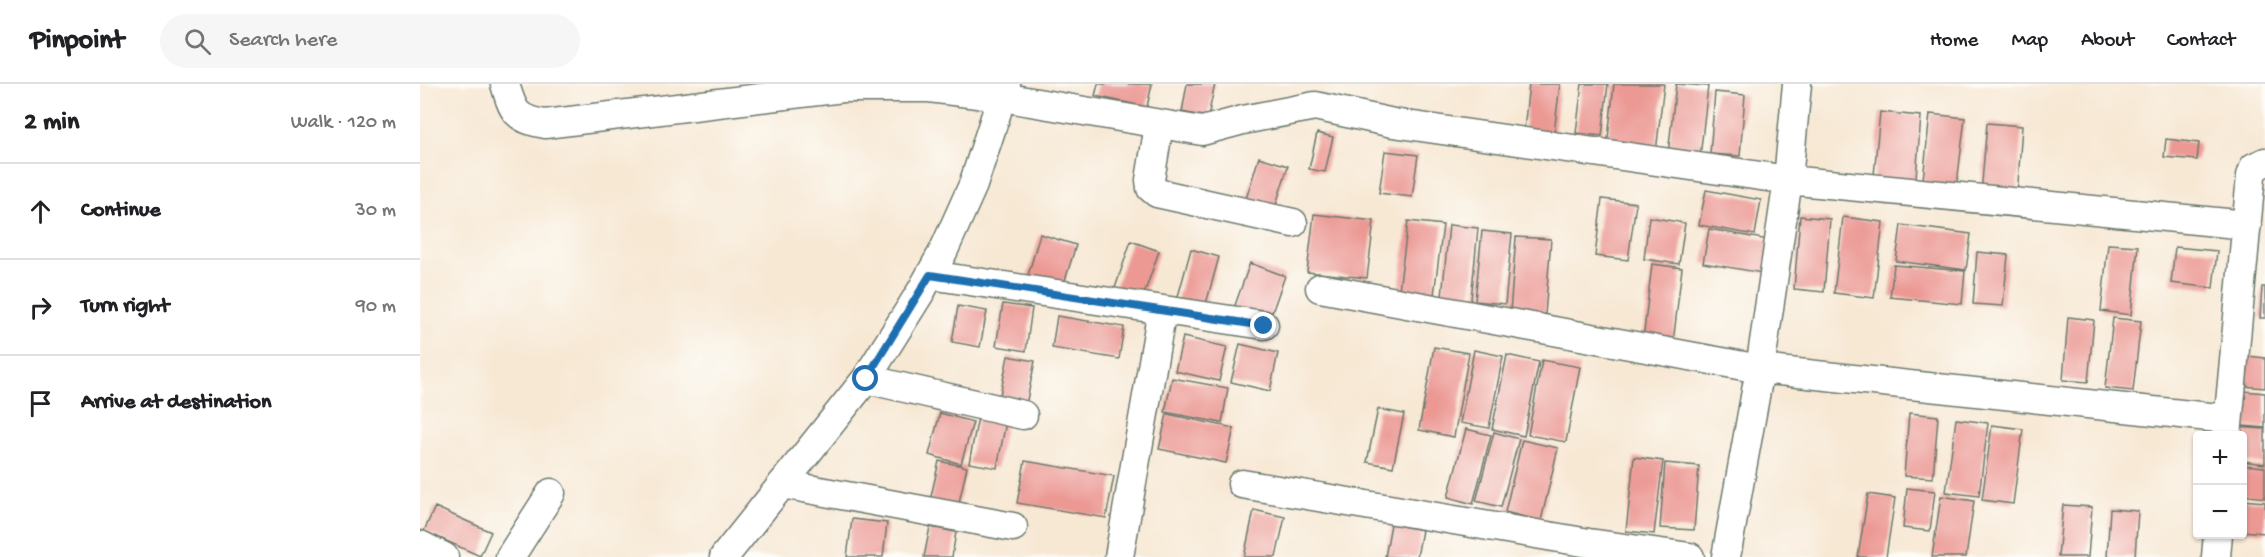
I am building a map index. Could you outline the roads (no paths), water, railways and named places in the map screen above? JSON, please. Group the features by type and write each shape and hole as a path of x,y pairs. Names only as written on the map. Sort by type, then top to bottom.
{"street":[{"path":"505,84 513,110 521,117 545,124 843,88 1004,90 1159,125 1202,131 1243,120 1315,106 1393,123 1788,180 2247,225"},
{"path":"1726,557 1760,369 1788,180 1797,84"},
{"path":"724,557 866,379 944,252 973,185 1004,90"},
{"path":"1159,125 1150,180 1151,188 1157,193 1293,223"},
{"path":"1320,288 1760,369 2228,427 2254,167 2265,162"},
{"path":"930,275 1264,326"},
{"path":"1119,557 1162,310"},
{"path":"866,379 1023,415"},
{"path":"782,484 1013,527"},
{"path":"1242,484 1589,543 1690,557"},
{"path":"510,557 551,493"},
{"path":"2216,557 2218,539"},
{"path":"420,545 444,557"}]}
